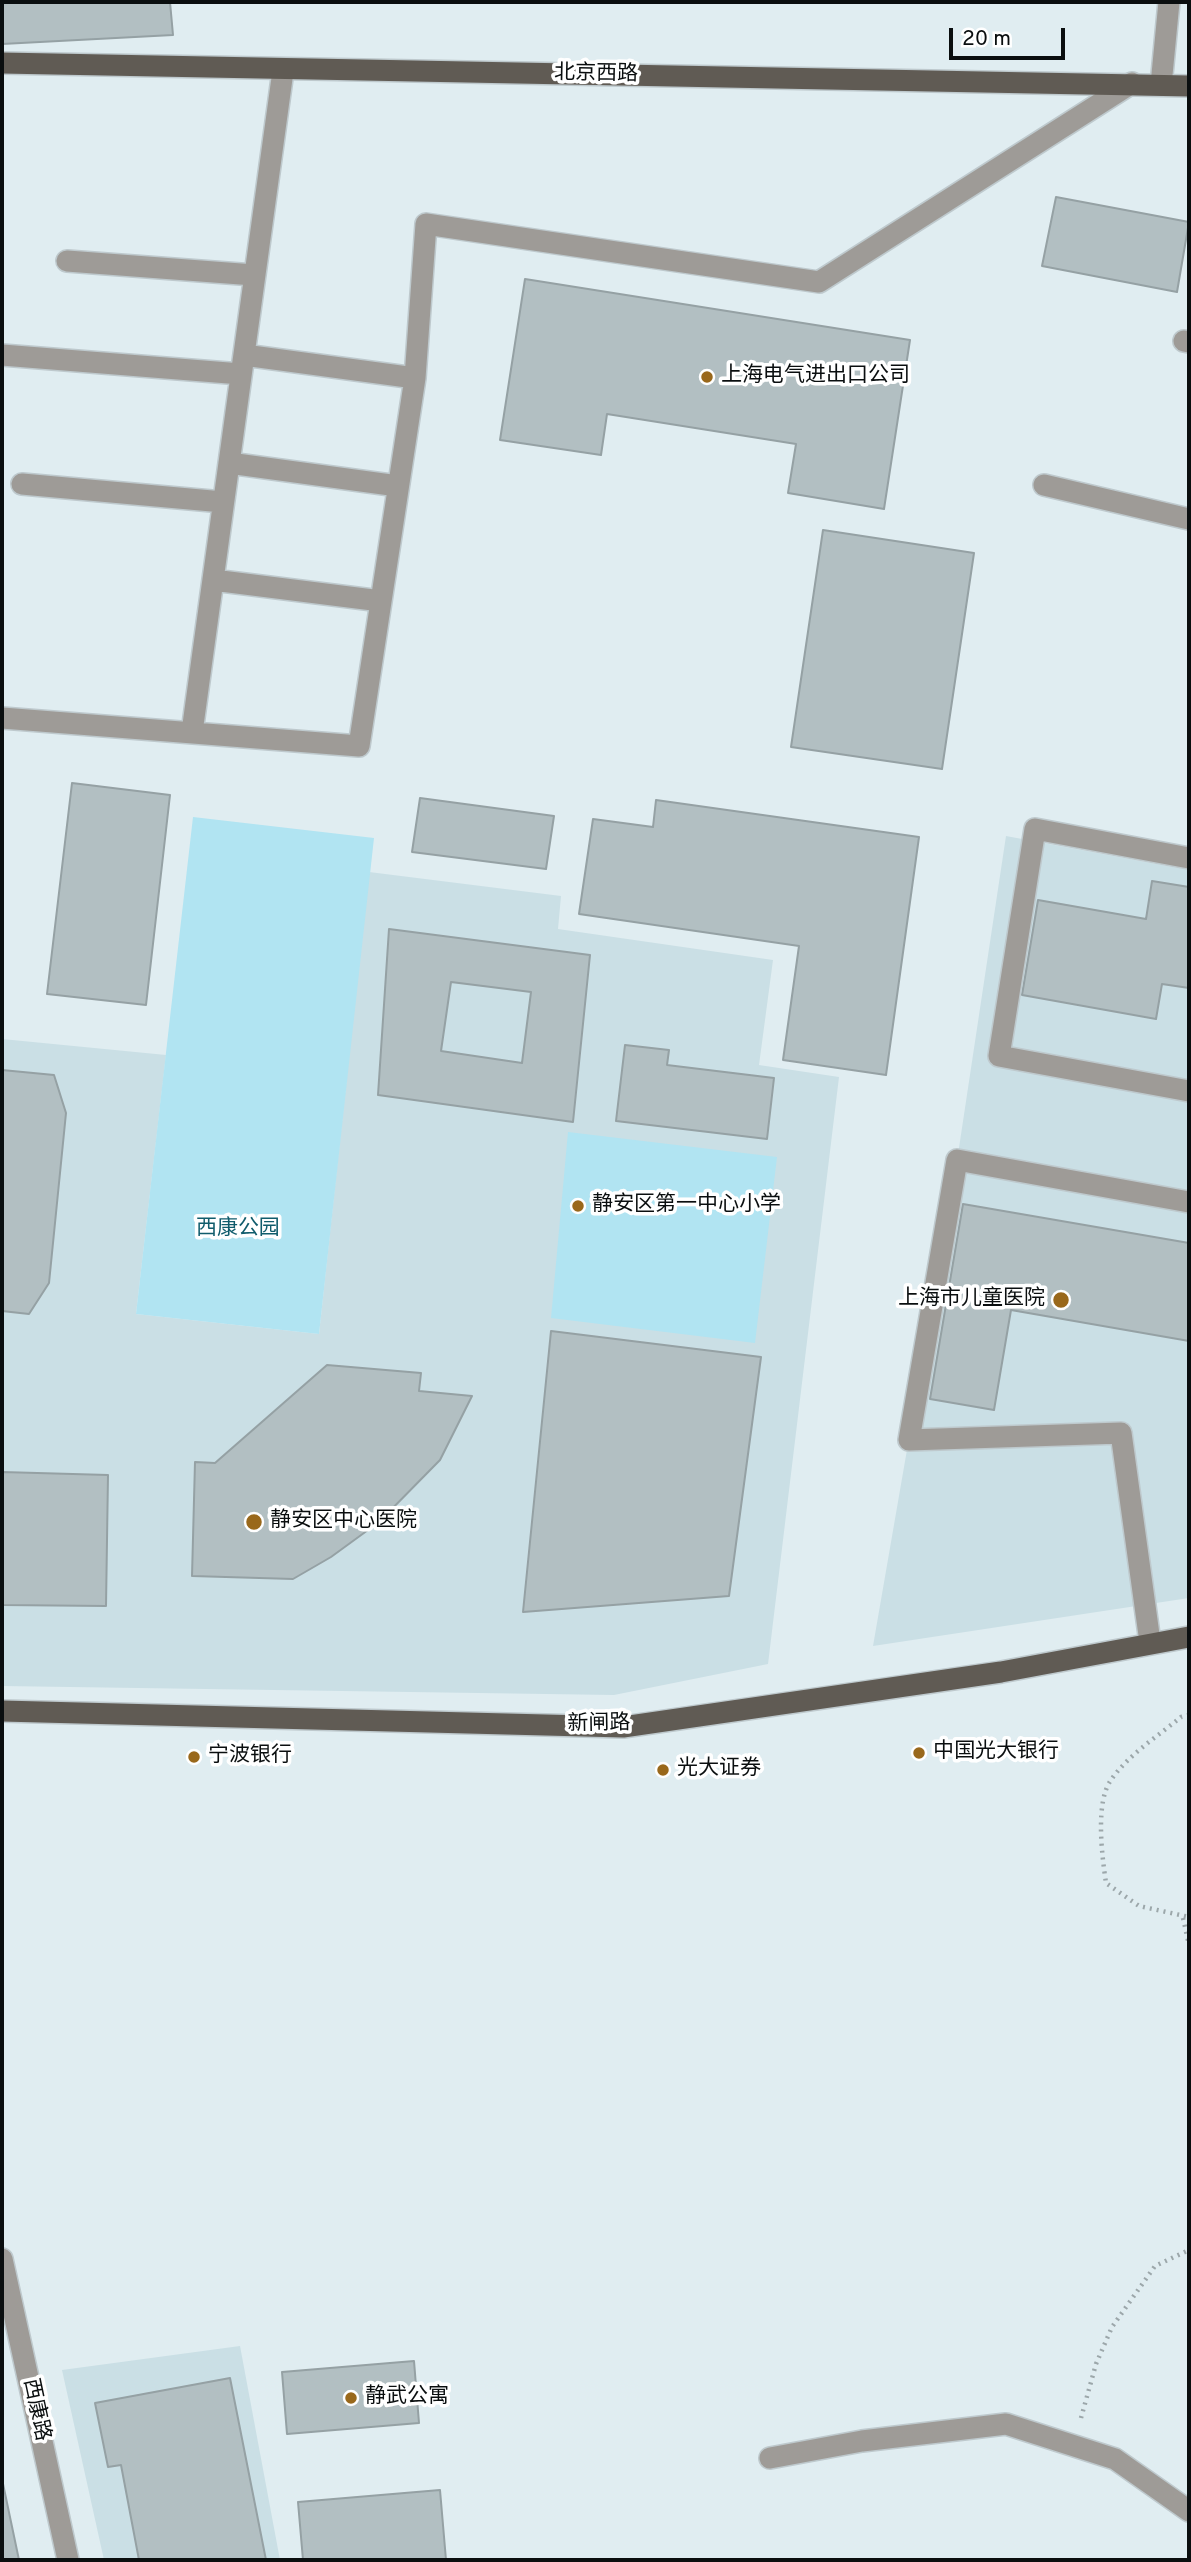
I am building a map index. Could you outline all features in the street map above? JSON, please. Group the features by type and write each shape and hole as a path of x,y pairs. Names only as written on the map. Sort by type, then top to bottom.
{"main road":[{"name":"北京西路","path":"2,63 283,71 1189,86"},
{"name":"新闸路","path":"2,1711 623,1727 1001,1672 1150,1642 1189,1637"}],"street":[{"path":"1161,85 1169,2"},
{"path":"192,732 283,71"},
{"path":"2,719 359,746 415,378 426,224 819,282 1132,83"},
{"path":"67,261 254,275"},
{"path":"2,355 242,364 415,378"},
{"path":"229,463 398,486"},
{"path":"22,484 223,502"},
{"path":"1044,485 1189,519"},
{"path":"213,580 381,601"},
{"path":"1189,858 1035,829 999,1056 1189,1091"},
{"path":"1150,1642 1121,1433 909,1440 957,1160 1189,1202"},
{"name":"西康路","path":"2,2259 68,2560"},
{"path":"770,2458 862,2441 1006,2424 1115,2459 1189,2511"}],"path":[{"path":"1189,1715 1181,1717 1137,1753 1109,1781 1098,1835 1106,1882 1139,1906 1186,1918 1189,1945"},
{"path":"1073,2445 1096,2364 1112,2327 1155,2266 1189,2250"}],"shaded area":[{"name":"上海市儿童医院","path":"1006,836 1189,870 1189,1598 873,1646 957,1161"},
{"path":"369,872 561,896 558,929 773,960 759,1065 839,1077 768,1664 614,1695 2,1686 2,1039 166,1055 136,1314 319,1334"},
{"path":"240,2346 280,2560 104,2560 62,2370"}],"green space":[{"name":"西康公园","path":"193,817 374,838 319,1334 136,1314"},
{"path":"568,1132 777,1157 755,1343 551,1318"}],"building":[{"path":"2,2 170,2 173,35 2,44"},
{"path":"1056,197 1189,222 1177,292 1042,266"},
{"name":"上海电气进出口公司","path":"525,279 910,340 884,509 788,493 796,444 607,414 601,455 500,440"},
{"path":"823,530 974,553 942,769 791,747"},
{"path":"72,783 170,795 146,1005 47,994"},
{"path":"420,798 554,816 546,869 412,852"},
{"path":"656,800 919,837 886,1075 783,1060 799,946 579,914 593,819 653,827"},
{"path":"1152,881 1189,887 1189,988 1162,984 1156,1019 1022,995 1038,900 1146,919"},
{"path":"389,929 590,955 573,1122 378,1095","holes":["451,982 531,992 522,1063 441,1051"]},
{"path":"625,1045 669,1050 667,1065 774,1078 767,1139 616,1121"},
{"path":"2,1070 54,1075 66,1113 49,1283 29,1314 2,1311"},
{"path":"963,1204 1189,1243 1189,1341 1011,1310 994,1410 930,1399"},
{"path":"551,1331 761,1357 729,1596 523,1612"},
{"path":"327,1365 421,1373 419,1391 472,1396 440,1460 379,1522 331,1557 293,1579 192,1576 195,1462 215,1463"},
{"path":"2,1472 108,1475 106,1606 2,1605"},
{"name":"静武公寓","path":"414,2361 419,2423 287,2434 282,2372"},
{"path":"230,2378 266,2560 139,2560 121,2465 108,2467 95,2403"},
{"path":"2,2479 19,2560 2,2560"},
{"path":"440,2490 446,2560 303,2560 298,2502"}],"place":[{"name":"上海电气进出口公司","path":"707,377"},
{"name":"静安区第一中心小学","path":"578,1206"},
{"name":"上海市儿童医院","path":"1061,1300"},
{"name":"静安区中心医院","path":"254,1522"},
{"name":"中国光大银行","path":"919,1753"},
{"name":"宁波银行","path":"194,1757"},
{"name":"光大证券","path":"663,1770"},
{"name":"静武公寓","path":"351,2398"}]}
